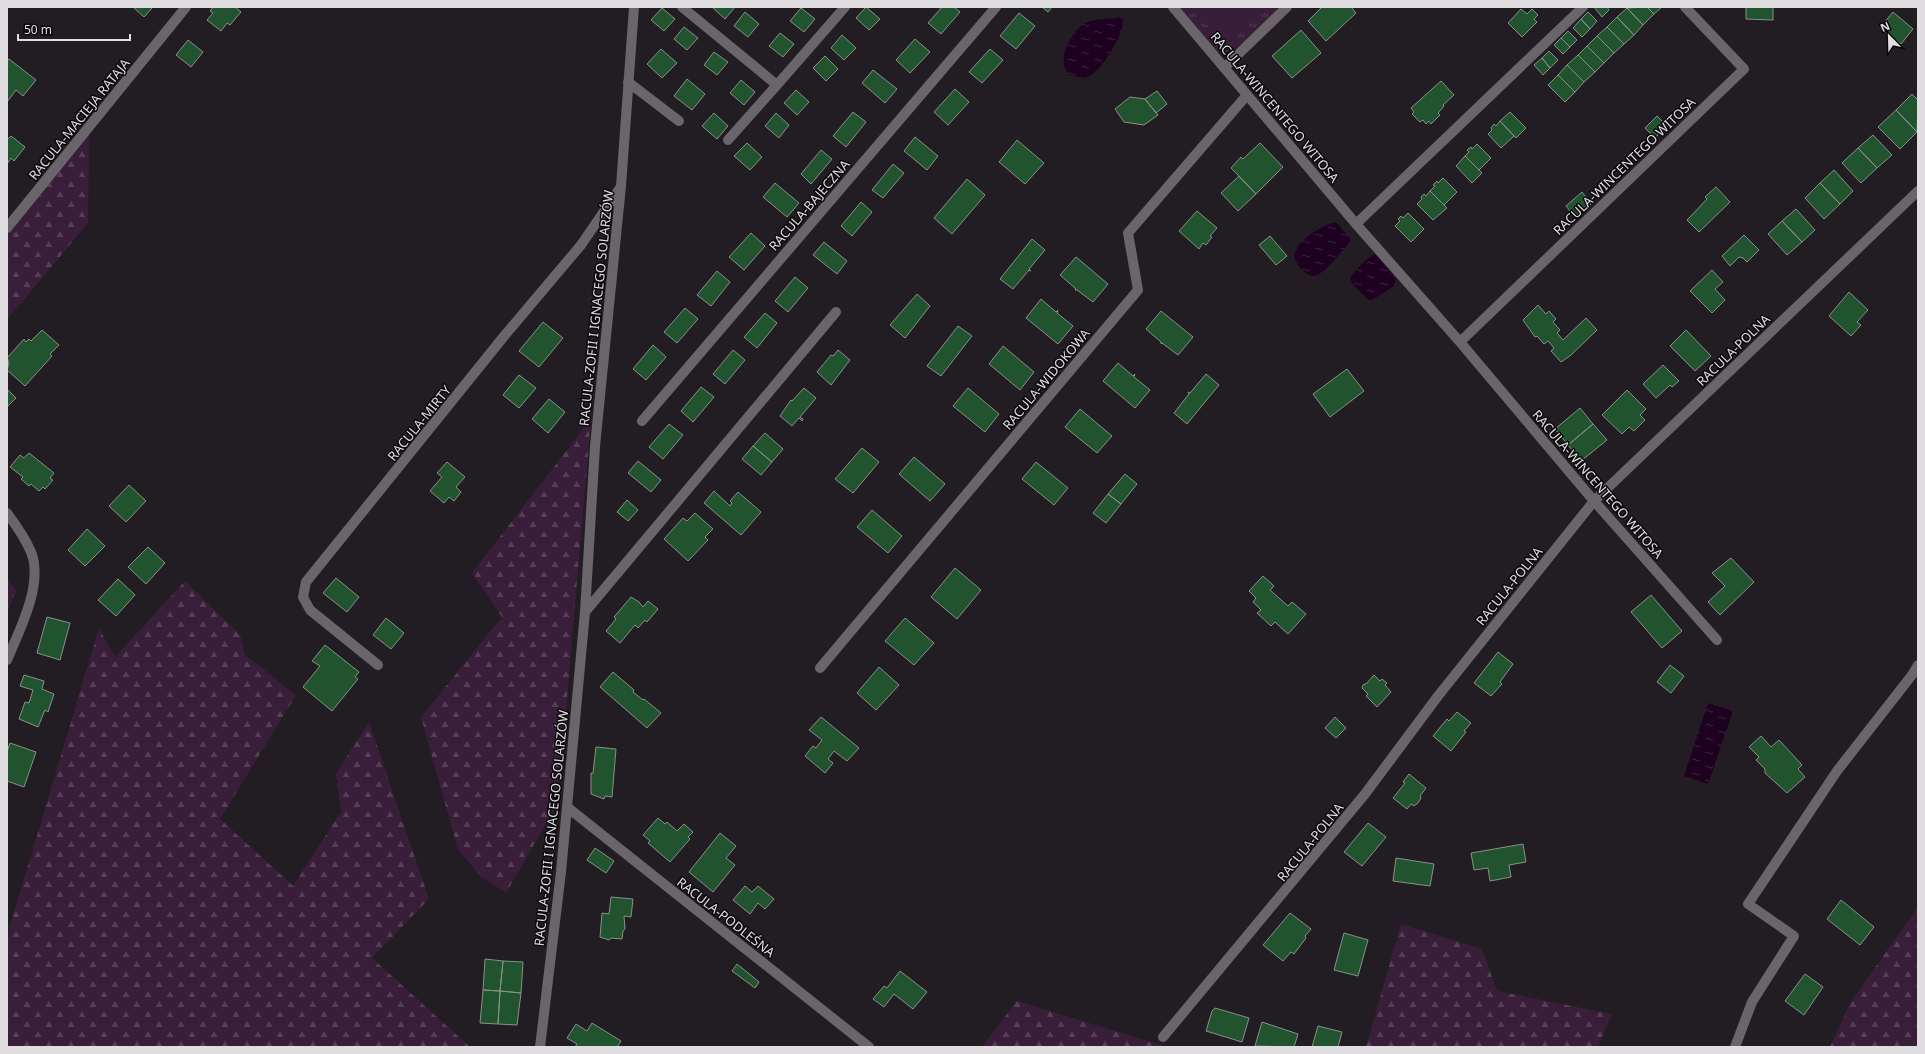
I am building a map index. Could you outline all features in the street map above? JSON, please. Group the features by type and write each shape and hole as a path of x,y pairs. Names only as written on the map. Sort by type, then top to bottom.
{"street":[{"name":"RACULA-MACIEJA RATAJA","path":"7,228 186,7"},
{"name":"RACULA-ZOFII I IGNACEGO SOLARZÓW","path":"540,1047 561,872 567,807 584,612 595,446 621,186 634,7"},
{"path":"682,7 777,85"},
{"path":"728,140 845,7"},
{"name":"RACULA-BAJECZNA","path":"642,421 996,7"},
{"name":"RACULA-WINCENTEGO WITOSA","path":"1173,7 1356,224 1460,342 1594,501 1717,640"},
{"path":"1224,68 1287,7"},
{"path":"1356,224 1583,7"},
{"name":"RACULA-WINCENTEGO WITOSA","path":"1460,342 1744,69 1685,7"},
{"path":"628,82 679,121"},
{"name":"RACULA-WIDOKOWA","path":"820,668 1138,290 1128,233 1247,95"},
{"name":"RACULA-MIRTY","path":"378,666 310,610 304,597 306,582 505,335 581,245 621,186"},
{"name":"RACULA-POLNA","path":"1164,1037 1366,794 1438,696 1594,501 1918,191"},
{"path":"584,612 836,312"},
{"path":"7,513 32,553 35,573 29,605 7,660"},
{"path":"1735,1047 1752,1002 1794,936 1748,904 1836,771 1912,675 1918,665"},
{"name":"RACULA-PODLEŚNA","path":"567,807 869,1047"}],"green space":[{"path":"1180,7 1282,7 1244,43 1224,54 1215,50"},
{"path":"1190,7 1264,7 1225,44"},
{"path":"89,134 88,223 7,320 7,236"},
{"path":"591,419 558,803 506,893 481,876 458,850 421,717 502,617 472,573"},
{"path":"7,579 16,590 7,614"},
{"path":"185,581 240,635 245,655 296,695 220,819 293,886 341,812 336,774 369,722 429,899 372,958 470,1047 7,1047 7,936 99,628 115,657"},
{"path":"1918,907 1918,1047 1830,1047 1850,1003"},
{"path":"1401,924 1482,949 1497,991 1612,1014 1598,1047 1366,1047"},
{"path":"1017,1001 1161,1045 1167,1047 982,1047"}],"water":[{"path":"1119,17 1123,20 1121,32 1114,47 1100,67 1094,73 1085,78 1073,76 1067,71 1064,64 1066,49 1074,34 1080,27 1089,21"},
{"path":"1336,222 1351,240 1334,261 1323,271 1314,276 1307,274 1300,268 1295,259 1294,254 1297,247 1312,233"},
{"path":"1375,254 1396,279 1394,286 1372,300 1368,300 1352,283 1350,278 1361,264"},
{"path":"1708,703 1733,711 1708,784 1684,776"}],"building":[{"path":"133,7 153,7 144,17"},
{"path":"213,7 235,7 241,12 230,25 227,23 221,31 207,20 213,13 210,11"},
{"path":"712,7 735,7 725,19"},
{"path":"866,7 880,19 869,30 856,18"},
{"path":"942,7 954,7 960,12 941,34 928,23"},
{"path":"1042,7 1052,7 1048,12"},
{"path":"1322,7 1351,7 1356,13 1326,41 1308,21"},
{"path":"1594,7 1607,7 1609,10 1602,17"},
{"path":"1647,7 1662,7 1654,14"},
{"path":"1647,7 1654,14 1643,25 1627,8"},
{"path":"1746,7 1773,7 1773,20 1746,19"},
{"path":"662,8 675,19 664,31 651,20"},
{"path":"801,8 815,19 804,32 790,21"},
{"path":"1627,8 1643,25 1634,35 1617,17"},
{"path":"1521,9 1527,14 1532,9 1538,15 1534,19 1537,22 1522,37 1508,23"},
{"path":"745,12 759,24 748,37 734,26"},
{"path":"1588,12 1597,21 1590,29 1581,19"},
{"path":"1893,12 1913,29 1901,44 1880,28"},
{"path":"1019,13 1035,26 1016,49 1000,36"},
{"path":"1617,17 1634,35 1624,44 1607,27"},
{"path":"1581,19 1590,29 1582,37 1573,28"},
{"path":"684,27 698,38 687,50 674,39"},
{"path":"1607,27 1624,44 1614,53 1597,36"},
{"path":"1301,30 1321,53 1292,78 1272,56"},
{"path":"1568,31 1577,40 1570,47 1561,38"},
{"path":"780,33 794,44 783,57 769,46"},
{"path":"842,35 856,48 844,60 831,48"},
{"path":"1597,36 1614,53 1604,63 1587,46"},
{"path":"1561,38 1570,47 1563,54 1554,45"},
{"path":"915,39 930,52 910,73 896,60"},
{"path":"188,40 203,52 191,67 176,55"},
{"path":"1587,46 1604,63 1595,72 1578,55"},
{"path":"661,49 677,63 662,78 647,64"},
{"path":"990,49 1003,60 982,83 969,72"},
{"path":"1549,51 1558,60 1550,68 1542,58"},
{"path":"714,52 728,62 717,75 704,65"},
{"path":"1578,55 1595,72 1584,82 1567,65"},
{"path":"825,56 838,69 826,81 813,68"},
{"path":"1542,58 1550,68 1543,75 1534,65"},
{"path":"9,59 36,80 23,96 16,90 7,102 7,61"},
{"path":"1567,65 1584,82 1575,92 1558,75"},
{"path":"873,70 897,89 885,103 862,83"},
{"path":"1558,75 1575,92 1565,102 1548,85"},
{"path":"687,79 705,94 692,110 674,96"},
{"path":"741,80 755,92 744,105 730,93"},
{"path":"1441,81 1454,95 1443,105 1444,106 1438,113 1440,115 1431,124 1429,121 1426,124 1423,120 1420,122 1412,114 1414,112 1411,108"},
{"path":"955,89 969,102 948,125 934,112"},
{"path":"796,90 809,102 797,115 784,103"},
{"path":"1157,91 1167,104 1156,113 1145,99"},
{"path":"1912,94 1918,100 1917,132 1896,110"},
{"path":"1130,97 1145,99 1158,115 1144,125 1124,122 1115,109"},
{"path":"1896,110 1917,132 1900,149 1878,127"},
{"path":"853,112 866,122 846,147 833,136"},
{"path":"1510,112 1526,128 1516,138 1500,121"},
{"path":"714,113 728,126 717,139 702,126"},
{"path":"776,113 789,125 779,138 765,126"},
{"path":"1657,116 1667,126 1655,138 1645,128"},
{"path":"1500,121 1514,136 1501,148 1488,134 1492,130 1491,128 1494,124 1496,126"},
{"path":"1873,135 1892,155 1877,168 1858,148"},
{"path":"11,136 25,147 14,161 11,158 7,164 7,140"},
{"path":"915,137 938,156 927,170 904,151"},
{"path":"1017,140 1044,163 1025,184 999,162"},
{"path":"747,143 762,157 750,170 734,156"},
{"path":"1260,143 1283,167 1256,194 1231,168 1241,157 1243,159"},
{"path":"1477,144 1491,158 1479,170 1465,156 1469,152 1467,150 1471,147 1472,149"},
{"path":"1858,148 1877,168 1861,183 1842,163"},
{"path":"821,150 832,159 811,184 801,174"},
{"path":"1465,156 1482,173 1472,183 1456,166"},
{"path":"893,164 904,173 883,198 872,190"},
{"path":"1834,170 1853,191 1840,204 1820,183"},
{"path":"1239,176 1256,194 1238,211 1221,193"},
{"path":"1443,178 1457,192 1444,205 1430,191 1435,186 1433,185 1437,181 1438,183"},
{"path":"967,179 985,195 952,234 934,218"},
{"path":"775,183 799,203 787,217 763,197"},
{"path":"1820,183 1840,204 1824,219 1805,198"},
{"path":"1716,187 1730,202 1699,232 1687,220 1707,199 1705,197"},
{"path":"1430,191 1447,208 1433,220 1417,204 1422,199 1421,197 1424,194 1426,196"},
{"path":"1582,192 1591,204 1575,217 1566,206"},
{"path":"861,202 872,212 852,236 841,226"},
{"path":"1796,209 1815,230 1802,242 1782,221"},
{"path":"1197,211 1217,228 1210,236 1212,237 1206,245 1203,243 1199,249 1179,231"},
{"path":"1408,213 1424,229 1411,242 1395,226 1400,221 1398,219 1401,216 1403,218"},
{"path":"1782,221 1802,242 1787,255 1768,234"},
{"path":"751,233 765,246 744,270 729,257"},
{"path":"1744,235 1759,250 1747,262 1743,258 1739,257 1730,266 1722,256"},
{"path":"1270,236 1287,256 1276,265 1259,245"},
{"path":"1032,239 1045,250 1029,269 1031,271 1029,270 1013,289 1000,279"},
{"path":"824,242 847,261 837,274 813,255"},
{"path":"1076,257 1108,284 1093,302 1075,290 1076,289 1060,275"},
{"path":"1712,270 1723,282 1715,289 1725,300 1712,313 1690,291"},
{"path":"717,271 730,282 711,306 697,295"},
{"path":"795,277 808,288 788,312 775,301"},
{"path":"1849,292 1868,310 1857,322 1861,325 1851,336 1829,316"},
{"path":"917,294 930,306 905,338 890,325"},
{"path":"1041,299 1056,312 1058,310 1057,313 1073,326 1058,344 1026,318"},
{"path":"1538,305 1546,314 1549,311 1556,319 1553,322 1560,330 1557,333 1563,340 1586,318 1597,330 1570,356 1561,362 1551,351 1554,348 1548,341 1544,344 1537,336 1535,337 1523,320"},
{"path":"685,308 698,319 677,343 664,332"},
{"path":"1161,311 1193,337 1178,355 1162,343 1161,344 1161,342 1146,329"},
{"path":"765,313 777,323 757,348 744,337"},
{"path":"543,322 563,338 539,367 519,351"},
{"path":"958,326 972,336 941,376 927,366"},
{"path":"42,330 59,345 50,354 52,356 25,386 7,370 9,363 7,358 24,339 26,342 29,339 31,341"},
{"path":"1686,330 1711,356 1695,371 1670,346"},
{"path":"653,345 666,357 646,380 633,369"},
{"path":"1003,346 1034,372 1020,390 989,364"},
{"path":"733,350 745,360 725,384 713,374"},
{"path":"838,350 850,360 831,385 817,372 831,355 833,356"},
{"path":"1118,363 1133,376 1135,374 1134,377 1150,390 1135,408 1103,381"},
{"path":"1663,365 1679,381 1672,387 1670,385 1656,398 1643,384"},
{"path":"1347,369 1364,391 1330,417 1313,394"},
{"path":"1206,374 1219,385 1187,424 1174,413 1189,394 1188,392 1190,393"},
{"path":"519,375 536,388 519,408 503,395"},
{"path":"701,387 714,397 693,422 681,411"},
{"path":"804,388 816,398 800,417 803,419 802,421 799,418 792,426 780,416 791,400 792,401"},
{"path":"968,388 999,414 985,432 953,406"},
{"path":"7,389 16,398 7,407"},
{"path":"1627,390 1646,409 1640,415 1645,420 1634,431 1629,427 1622,434 1602,415"},
{"path":"549,399 565,412 548,433 532,419"},
{"path":"1580,408 1593,424 1568,445 1555,429"},
{"path":"1080,409 1112,436 1097,453 1065,427"},
{"path":"669,424 683,435 663,459 649,447"},
{"path":"1593,424 1607,440 1581,461 1568,445"},
{"path":"765,433 783,449 772,462 753,446"},
{"path":"753,446 772,462 761,475 742,459"},
{"path":"862,448 879,462 853,493 835,479"},
{"path":"29,453 54,473 50,478 53,480 45,489 43,487 39,491 31,484 29,486 21,479 23,477 10,467 20,455 24,458"},
{"path":"914,457 945,484 930,501 899,474"},
{"path":"638,461 661,480 651,492 628,473"},
{"path":"447,462 465,477 456,487 461,492 454,501 449,497 444,503 430,491 442,477 437,473"},
{"path":"1036,462 1068,488 1054,505 1022,479"},
{"path":"1125,474 1137,484 1121,504 1108,494"},
{"path":"129,485 146,501 126,522 109,506"},
{"path":"714,491 730,506 732,503 730,501 738,492 761,512 741,535 704,503"},
{"path":"1108,494 1121,504 1106,523 1093,513"},
{"path":"627,500 638,510 628,521 617,512"},
{"path":"872,510 902,536 888,553 857,527"},
{"path":"695,513 713,529 705,537 708,540 688,561 664,539 683,518 687,521"},
{"path":"87,529 105,546 85,566 68,550"},
{"path":"148,547 165,563 146,584 128,567"},
{"path":"1731,558 1754,582 1720,615 1708,602 1725,586 1712,573"},
{"path":"955,568 981,590 957,619 931,597"},
{"path":"1263,576 1274,586 1270,590 1288,606 1292,602 1306,614 1288,634 1275,622 1271,626 1257,613 1261,610 1253,602 1256,598 1249,591"},
{"path":"336,578 359,597 347,612 323,593"},
{"path":"118,579 135,595 116,616 98,600"},
{"path":"1651,595 1682,631 1662,648 1631,612"},
{"path":"631,597 639,602 643,607 648,601 658,609 647,622 645,620 638,628 635,625 620,643 606,631 616,619 614,617"},
{"path":"47,617 70,623 60,660 37,653"},
{"path":"386,618 404,633 391,649 373,635"},
{"path":"905,618 934,643 914,665 885,641"},
{"path":"325,645 359,672 355,677 358,679 332,711 303,687 320,666 312,661"},
{"path":"1498,652 1513,664 1500,682 1502,684 1491,696 1474,683"},
{"path":"1670,665 1684,676 1671,693 1657,682"},
{"path":"879,667 899,685 876,710 857,693"},
{"path":"613,672 634,690 633,692 661,713 647,728 600,687"},
{"path":"24,675 44,681 42,689 54,694 48,712 45,710 38,727 19,719 25,702 29,703 33,690 20,686"},
{"path":"1374,675 1380,681 1382,679 1387,683 1385,685 1391,692 1377,707 1366,696 1368,694 1362,688 1363,685 1367,683"},
{"path":"1457,712 1471,723 1451,751 1433,736 1447,719 1449,721"},
{"path":"821,717 859,748 847,761 834,751 828,759 833,763 825,773 805,756 813,746 816,748 822,740 809,730"},
{"path":"1335,717 1346,728 1336,738 1325,728"},
{"path":"1761,736 1771,747 1779,740 1802,765 1798,769 1805,777 1787,793 1765,773 1765,769 1756,760 1759,757 1749,747"},
{"path":"10,743 36,752 24,787 7,781 7,752"},
{"path":"596,747 616,749 612,797 605,796 604,799 591,794 591,773 593,773"},
{"path":"1409,774 1426,788 1420,796 1421,798 1418,803 1414,806 1411,804 1407,809 1393,798 1405,783 1403,782"},
{"path":"658,818 665,824 667,822 677,831 684,824 693,832 688,837 690,839 670,862 648,843 650,841 643,835"},
{"path":"1368,823 1386,837 1362,866 1344,852"},
{"path":"720,833 736,846 726,858 735,865 713,892 689,872"},
{"path":"1523,844 1526,862 1509,865 1511,877 1490,881 1488,868 1474,870 1471,853"},
{"path":"595,848 614,861 606,873 587,860"},
{"path":"1396,858 1434,864 1430,886 1393,881"},
{"path":"745,886 752,892 758,886 774,899 765,909 758,903 750,914 733,900"},
{"path":"611,897 633,899 631,917 624,916 625,929 623,931 622,939 611,938 609,940 600,937 602,913 609,914"},
{"path":"1841,900 1874,927 1860,945 1827,919"},
{"path":"1290,913 1311,929 1294,954 1291,952 1283,961 1263,945"},
{"path":"1344,933 1368,940 1358,976 1334,970"},
{"path":"485,959 503,961 500,991 483,990"},
{"path":"503,961 523,962 521,993 500,991"},
{"path":"737,964 759,982 755,988 732,971"},
{"path":"900,971 927,992 913,1009 894,994 884,1007 873,999 884,986 887,988"},
{"path":"1805,974 1823,987 1804,1015 1785,1001"},
{"path":"483,990 500,991 498,1024 480,1023"},
{"path":"500,991 521,993 517,1025 498,1024"},
{"path":"1215,1008 1249,1018 1242,1042 1206,1031 1212,1011"},
{"path":"1262,1022 1298,1034 1294,1047 1255,1046"},
{"path":"592,1023 621,1041 617,1047 575,1047 577,1044 567,1038 576,1024 587,1031"},
{"path":"1318,1026 1342,1032 1338,1047 1312,1047"}]}
